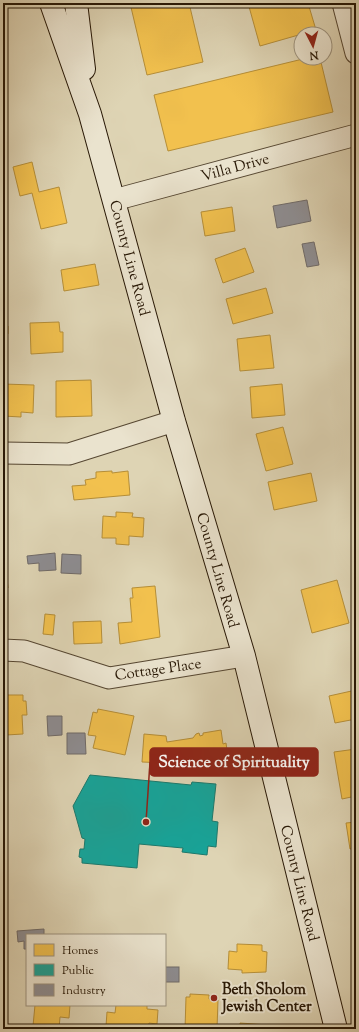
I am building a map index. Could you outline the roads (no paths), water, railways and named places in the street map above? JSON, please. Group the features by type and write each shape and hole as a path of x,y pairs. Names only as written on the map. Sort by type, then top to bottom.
{"main road":[{"name":"County Line Road","path":"51,3 90,114 174,421 244,656 336,1029"},
{"name":"County Line Road","path":"76,3 90,114"}],"street":[{"path":"343,3 356,54"},
{"name":"Villa Drive","path":"114,200 356,135"},
{"path":"3,453 69,454 174,421"},
{"name":"Cottage Place","path":"3,650 24,651 109,678 244,656"}],"place":[{"name":"Science of Spirituality","path":"146,822"},
{"name":"Beth Sholom Jewish Center","path":"214,998"}]}
